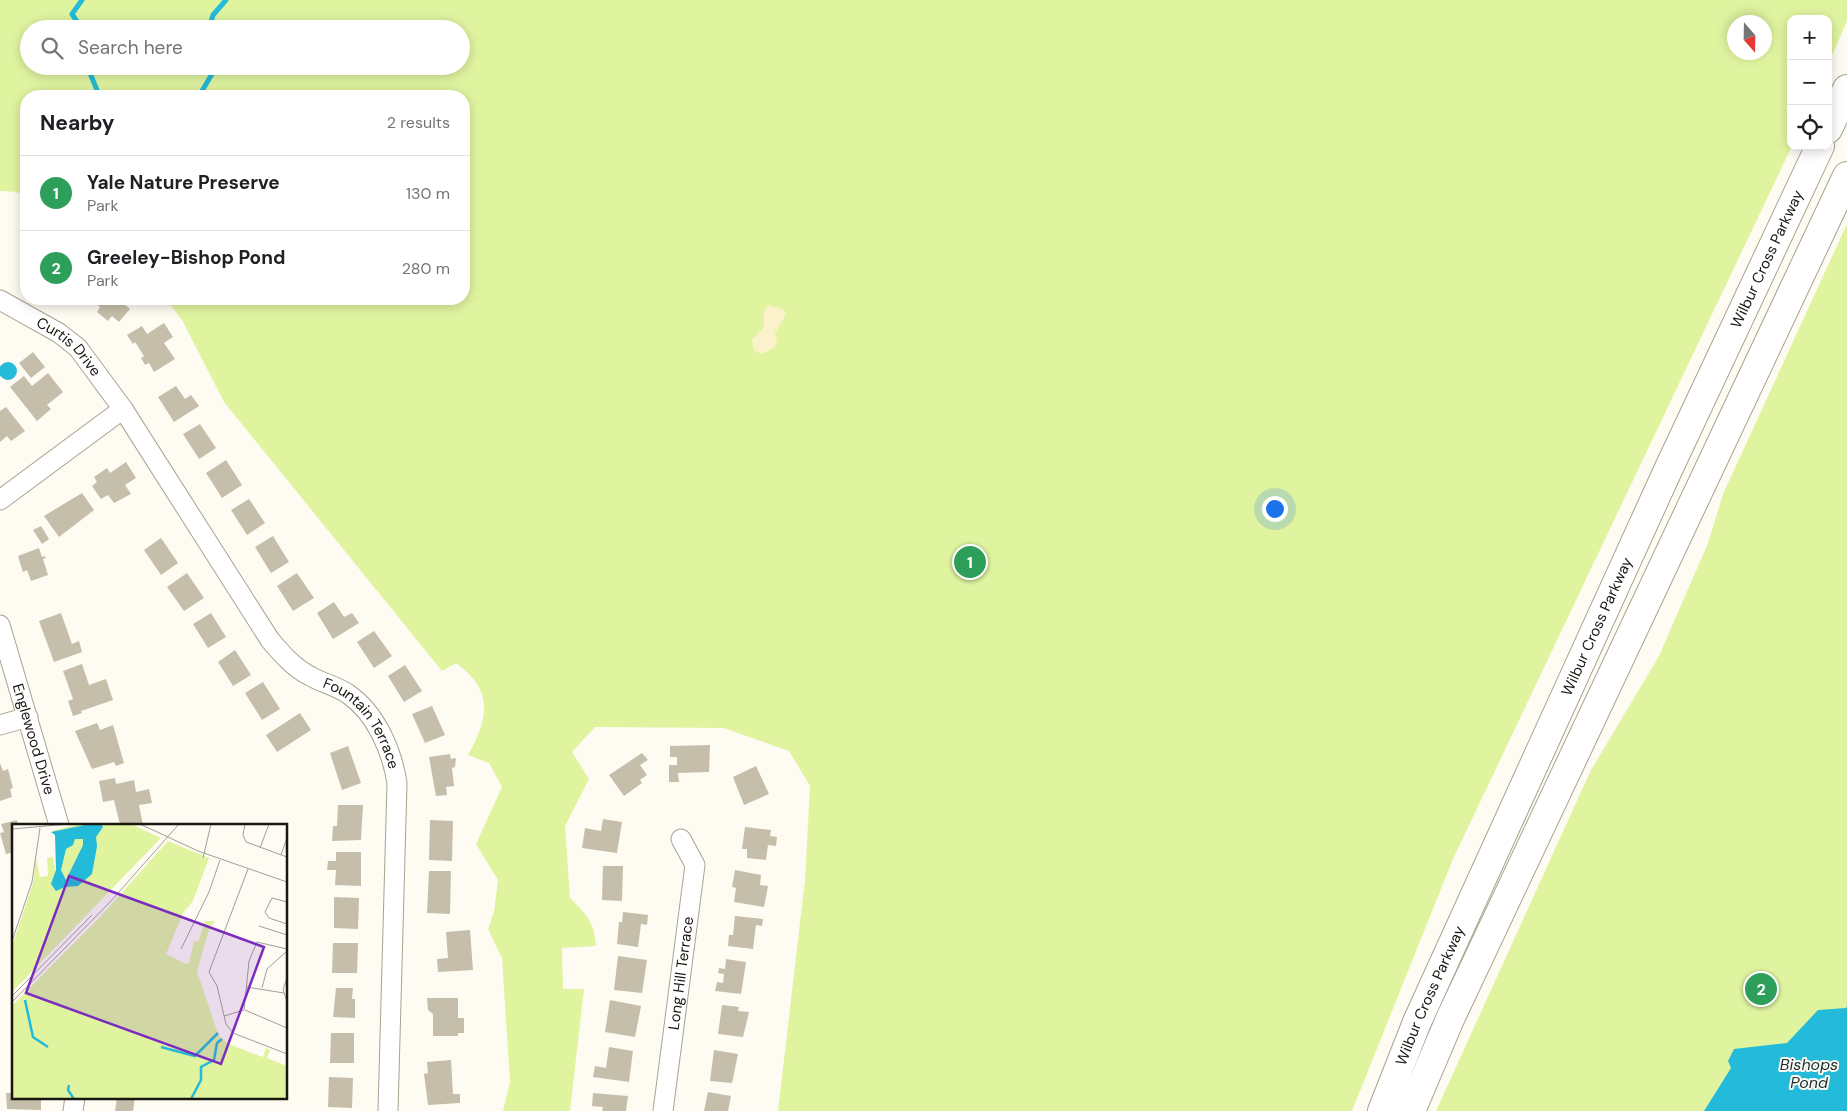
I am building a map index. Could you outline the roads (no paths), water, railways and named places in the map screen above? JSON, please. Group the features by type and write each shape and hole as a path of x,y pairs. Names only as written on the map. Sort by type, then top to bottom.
{"highway":[{"path":"1832,121 1847,89"},
{"name":"Wilbur Cross Parkway","path":"1382,1111 1417,1022 1668,470 1818,150"},
{"name":"Wilbur Cross Parkway","path":"1411,1111 1450,1019 1847,176"}],"street":[{"name":"Curtis Drive","path":"0,300 60,333 78,348 123,409"},
{"path":"0,500 123,409"},
{"name":"Fountain Terrace","path":"123,409 280,653 308,676 348,693 366,709 378,729 390,756 397,783 388,1111"},
{"name":"Englewood Drive","path":"0,624 60,824"},
{"path":"0,725 28,717"},
{"name":"Long Hill Terrace","path":"663,1111 695,865 681,839"},
{"path":"73,1111 75,1098"}],"water":[{"path":"8,362 14,365 17,371 14,377 8,380 2,377 -1,371 2,365"},
{"name":"Bishops Pond","path":"1847,1006 1847,1111 1704,1111 1731,1068 1728,1061 1734,1049 1787,1043 1818,1010 1846,1008"}],"waterway":[{"path":"76,20 72,14 82,0"},
{"path":"212,20 213,15 226,0"},
{"path":"91,75 97,90"},
{"path":"203,90 211,75"}],"place":[{"name":"Yale Nature Preserve","path":"970,562"},
{"name":"Greeley-Bishop Pond","path":"1761,989"}]}
